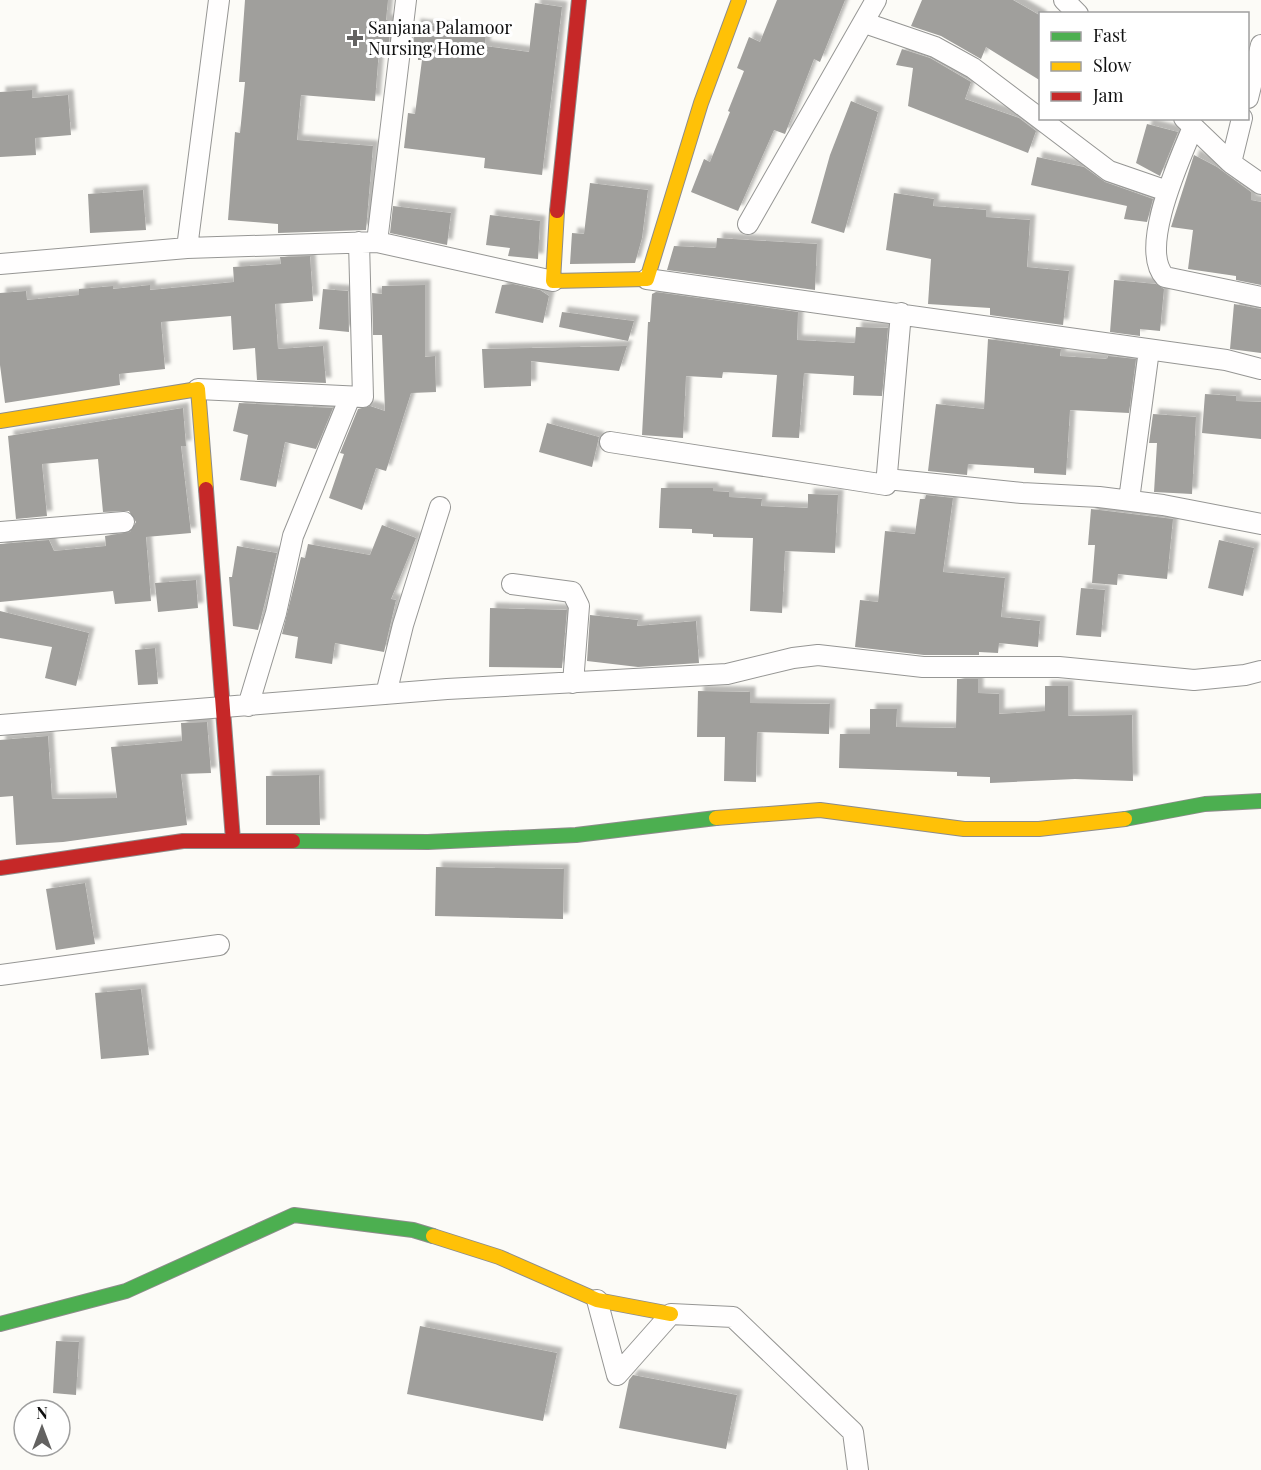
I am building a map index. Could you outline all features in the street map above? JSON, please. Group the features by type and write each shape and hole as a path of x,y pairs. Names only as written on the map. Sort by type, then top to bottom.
{"street":[{"path":"187,248 219,0"},
{"path":"0,421 198,389 363,398 368,242 406,0"},
{"path":"553,281 558,184 579,0"},
{"path":"646,279 701,103 739,0"},
{"path":"748,224 865,23 876,0"},
{"path":"1064,0 1075,12"},
{"path":"865,23 935,47 973,68 1039,118"},
{"path":"1249,94 1261,45"},
{"path":"1042,120 1109,171 1167,191"},
{"path":"1231,163 1242,120"},
{"path":"1261,184 1231,163 1189,123 1167,191 1156,262 1165,277 1261,297"},
{"path":"0,264 187,248 368,242 553,281 646,279 1226,360 1261,369"},
{"path":"610,442 886,485 901,313"},
{"path":"1128,500 1149,350"},
{"path":"198,389 232,840"},
{"path":"249,706 276,613 293,536 350,397"},
{"path":"886,479 1128,500 1261,524"},
{"path":"387,694 403,625 440,507"},
{"path":"0,532 124,522"},
{"path":"512,585 572,592 576,598 579,606 573,683"},
{"path":"0,725 387,694 727,674 793,658 818,655 922,667 1059,666 1194,680 1245,675 1261,671"},
{"path":"0,868 183,841 428,842 576,835 770,812 820,810 964,829 1039,829 1122,820 1205,804 1261,801"},
{"path":"0,975 219,945"},
{"path":"0,1324 126,1291 294,1215 413,1230 499,1257 597,1300 671,1314 733,1317 853,1432 858,1470"},
{"path":"597,1300 617,1376 671,1314"}],"building":[{"path":"245,0 388,0 386,20 391,21 388,51 379,50 375,101 301,95 297,140 373,146 366,230 278,233 278,224 228,220 235,132 240,133 245,82 239,82"},
{"path":"777,0 845,0 820,62 814,59 785,134 774,130 738,211 691,192 704,159 710,162 730,112 728,111 744,71 737,68 749,37 760,42"},
{"path":"922,0 1013,0 1039,15 1039,80 986,47 981,59 941,36 911,26"},
{"path":"535,3 562,7 542,175 484,168 485,158 404,148 408,113 415,114 422,60 418,60 418,53 412,52 415,24 486,32 485,46 529,52"},
{"path":"902,49 930,58 971,82 965,99 1019,118 1036,131 1028,153 908,106 913,68 896,65"},
{"path":"32,90 32,98 68,95 71,135 35,138 36,155 0,157 0,92"},
{"path":"851,101 878,112 844,233 811,223 830,155"},
{"path":"1147,124 1178,132 1160,176 1136,163"},
{"path":"1194,155 1217,167 1251,192 1251,200 1261,202 1261,285 1236,280 1236,276 1188,269 1193,230 1171,227"},
{"path":"1037,157 1084,167 1105,182 1153,199 1147,222 1124,219 1127,206 1031,185"},
{"path":"590,183 648,190 642,238 635,263 570,264 572,233 584,234"},
{"path":"143,190 146,230 90,233 88,194"},
{"path":"894,193 934,199 933,206 986,210 986,217 1030,220 1027,267 1069,271 1063,325 990,315 990,308 928,304 931,259 886,250"},
{"path":"393,206 451,213 447,245 390,233"},
{"path":"490,215 540,221 538,259 508,256 510,248 486,245"},
{"path":"717,238 817,244 815,290 667,270 674,246 716,248"},
{"path":"310,256 313,301 275,304 278,349 323,346 326,383 257,380 255,348 233,350 231,316 161,322 165,369 119,374 120,385 5,403 0,365 0,293 26,291 27,300 79,295 79,289 113,286 113,289 150,285 150,290 234,282 233,267 281,264 280,257"},
{"path":"1114,280 1156,284 1164,289 1160,331 1140,329 1140,336 1110,332"},
{"path":"513,284 540,290 549,296 543,323 495,313 502,285"},
{"path":"425,285 425,357 435,356 436,392 411,393 386,471 376,468 362,510 329,498 344,454 340,453 358,409 370,406 385,411 382,335 373,335 372,293 382,294 382,286"},
{"path":"323,289 348,291 349,332 319,329"},
{"path":"656,292 798,312 797,340 855,343 856,327 888,328 882,396 853,395 854,376 804,373 799,438 772,437 777,375 723,372 722,378 686,376 683,438 642,435 648,322 650,322 652,294"},
{"path":"1234,304 1261,309 1261,353 1230,349"},
{"path":"562,312 634,321 628,341 559,327"},
{"path":"988,339 1061,349 1060,356 1107,359 1108,356 1136,359 1129,413 1070,410 1066,475 1034,473 1034,468 968,464 967,475 928,471 936,404 984,409"},
{"path":"627,346 619,371 531,361 531,386 484,388 482,349"},
{"path":"1205,394 1236,396 1236,401 1261,402 1261,439 1202,433"},
{"path":"239,403 333,408 316,449 285,442 276,487 240,480 248,435 233,431"},
{"path":"183,408 186,446 181,446 191,533 146,537 151,601 115,604 113,591 0,602 0,544 49,540 54,551 106,546 105,536 130,532 136,522 129,511 103,512 98,459 42,464 47,516 16,519 8,436"},
{"path":"1153,414 1196,417 1192,494 1154,492 1157,443 1149,443"},
{"path":"547,423 599,437 592,467 539,452"},
{"path":"661,488 713,488 713,491 729,492 729,497 762,499 761,506 808,508 808,494 838,495 835,553 785,551 782,613 750,611 753,538 713,537 713,534 692,533 692,529 659,528"},
{"path":"926,495 953,498 943,572 1005,578 1001,617 1040,621 1038,647 999,643 998,653 924,655 855,647 860,600 878,602 885,531 915,534 920,499 925,499"},
{"path":"1091,509 1173,519 1167,579 1118,574 1117,585 1092,583 1095,545 1088,545"},
{"path":"382,525 416,538 391,599 396,600 384,652 335,643 332,664 295,658 298,637 282,634 301,557 305,558 308,544 370,555"},
{"path":"1219,540 1254,548 1243,596 1208,588"},
{"path":"237,546 277,553 258,630 233,626 229,577 232,577"},
{"path":"196,580 198,608 158,612 155,583"},
{"path":"1081,588 1105,590 1101,637 1076,635"},
{"path":"490,608 567,610 562,668 489,667"},
{"path":"0,611 89,633 76,686 45,678 52,647 0,638"},
{"path":"590,615 638,620 637,626 696,621 699,663 638,667 587,661"},
{"path":"155,648 158,684 138,685 135,650"},
{"path":"957,679 978,679 978,693 999,694 999,714 1045,711 1045,686 1068,686 1068,716 1132,715 1133,781 1075,779 990,783 990,777 957,776 957,772 839,768 840,734 870,734 870,709 897,709 896,727 956,728"},
{"path":"698,691 750,692 750,703 830,704 829,734 757,732 756,782 724,781 725,737 697,737"},
{"path":"207,722 211,773 181,774 187,825 63,842 16,845 13,796 0,797 0,740 48,736 52,799 117,798 111,747 182,741 181,723"},
{"path":"319,775 320,825 266,825 266,776"},
{"path":"436,867 564,869 563,919 435,916"},
{"path":"85,883 95,944 56,950 46,889"},
{"path":"141,989 149,1055 101,1059 95,993"},
{"path":"420,1326 557,1353 543,1421 407,1394"},
{"path":"56,1341 79,1342 76,1395 53,1393"},
{"path":"633,1375 737,1395 726,1449 619,1428 629,1380"}],"traffic: fast":[{"path":"1125,819 1205,804 1261,801"},
{"path":"293,841 428,842 576,835 716,818"},
{"path":"0,1324 126,1291 294,1215 413,1230 433,1236"}],"traffic: slow":[{"path":"557,211 553,281 647,279 701,103 739,0"},
{"path":"0,421 198,389 206,489"},
{"path":"716,818 820,810 964,829 1039,829 1125,819"},
{"path":"433,1236 499,1257 597,1300 671,1314"}],"traffic: jam":[{"path":"557,211 579,0"},
{"path":"206,489 233,840"},
{"path":"0,868 183,841 293,841"}],"place":[{"name":"Sanjana Palamoor Nursing Home","path":"355,38"}]}
